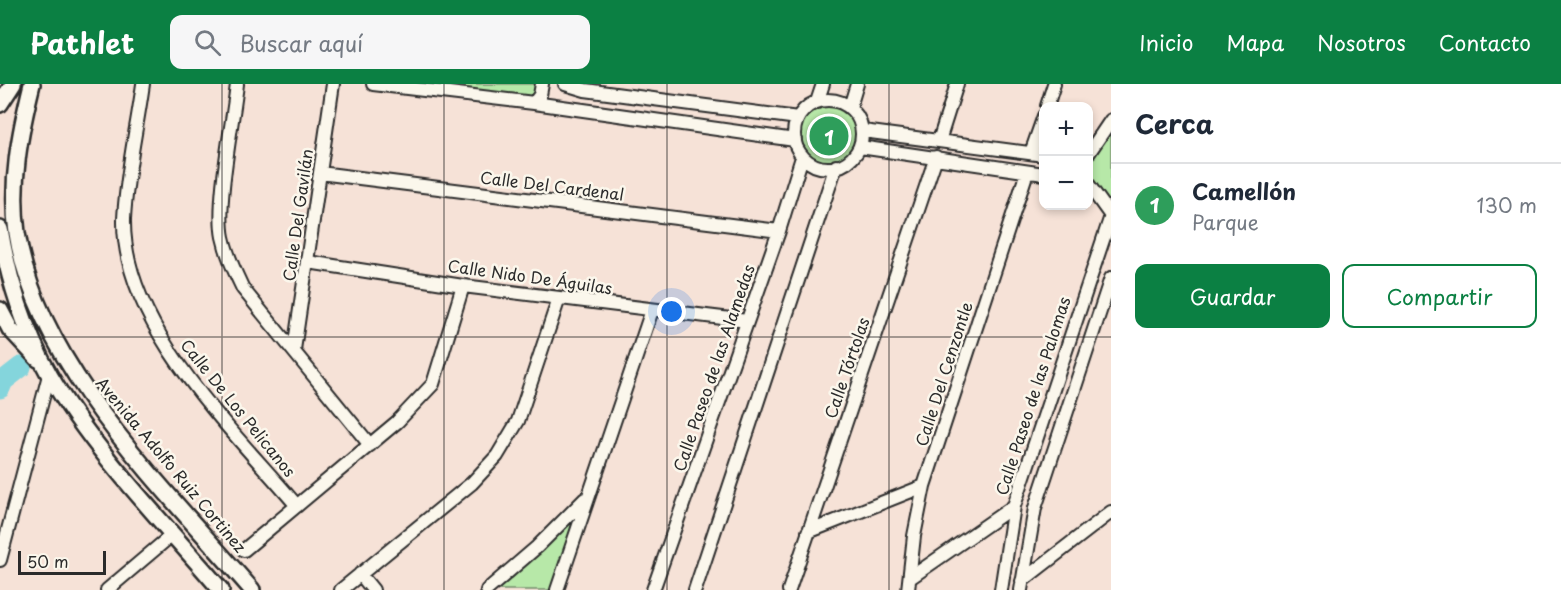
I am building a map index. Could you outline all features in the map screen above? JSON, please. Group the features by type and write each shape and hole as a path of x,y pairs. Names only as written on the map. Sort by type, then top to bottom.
{"main road":[{"path":"0,98 2,84"},
{"path":"0,104 13,84"},
{"name":"Avenida Adolfo Ruiz Cortinez","path":"32,84 23,120 15,176 16,231 30,281 49,328 78,382 117,433 252,590"},
{"path":"0,220 12,225 16,231"},
{"path":"0,229 11,279 46,369"},
{"path":"0,310 10,329 46,369 93,439 221,590"}],"street":[{"name":"Calle De Los Pelicanos","path":"143,84 124,220 128,253 141,298 159,335 187,376 297,506"},
{"path":"237,84 223,201 223,236 232,266 243,289 370,444"},
{"name":"Calle Del Gavilán","path":"294,350 333,84"},
{"path":"373,84 431,88 795,140"},
{"path":"534,103 540,95 542,84"},
{"path":"565,84 585,90 798,118"},
{"path":"817,102 839,102 850,107 858,117 863,131 860,147 847,163 825,168 814,165 802,157 795,140 798,118 817,102 823,84"},
{"path":"850,107 857,84"},
{"path":"939,141 957,84"},
{"path":"1048,102 1054,84"},
{"path":"1093,148 1111,120"},
{"path":"863,131 1037,154"},
{"path":"860,147 1039,173"},
{"name":"Calle Paseo de las Alamedas","path":"653,590 779,231 802,157"},
{"name":"Calle Tórtolas","path":"789,590 936,157"},
{"path":"695,590 836,166"},
{"name":"Calle Del Cenzontle","path":"909,584 914,537 924,486 1027,172"},
{"name":"Calle Del Cardenal","path":"320,173 779,231"},
{"name":"Calle Paseo de las Palomas","path":"1001,590 1014,506 1111,216 1093,189"},
{"name":"Calle Nido De Águilas","path":"308,262 463,286 747,321"},
{"path":"1022,585 1035,508 1111,278"},
{"path":"244,550 415,405 433,384 463,286"},
{"path":"341,590 472,483 497,456 518,421 559,298"},
{"path":"557,590 652,310"},
{"path":"0,560 46,369"},
{"path":"808,531 924,486"},
{"path":"487,590 537,548 588,496"},
{"path":"909,584 1014,506"},
{"path":"1022,585 1111,512"},
{"path":"106,590 173,534"},
{"path":"360,574 373,590"}],"green space":[{"path":"427,84 542,84 534,103 429,87"},
{"path":"828,100 841,103 852,110 859,121 862,134 859,147 852,158 841,165 828,168 815,165 804,158 797,147 794,134 797,121 804,110 815,103"},
{"path":"1111,120 1111,216 1093,190 1093,147"},
{"path":"588,496 557,590 487,590"}],"waterway":[{"path":"0,388 3,381 21,367"}],"place":[{"name":"Camellón","path":"829,136"}]}
